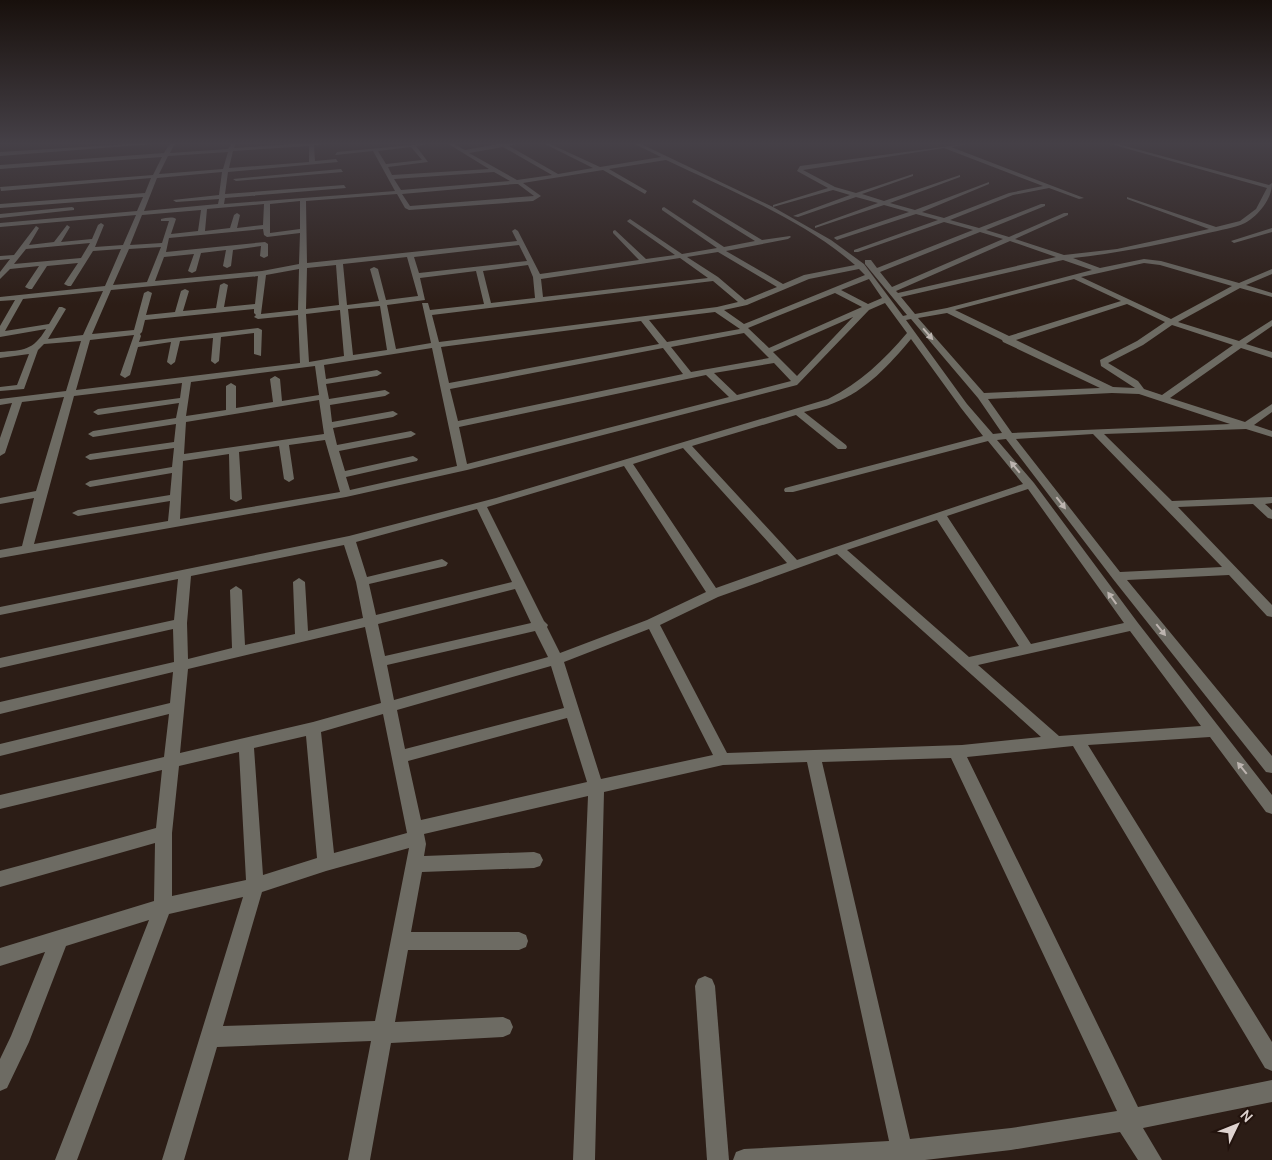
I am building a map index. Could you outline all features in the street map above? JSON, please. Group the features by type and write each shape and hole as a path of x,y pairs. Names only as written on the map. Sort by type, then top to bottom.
{"street":[{"path":"56,244 76,197"},
{"path":"0,206 116,197"},
{"path":"27,549 86,338 147,197"},
{"path":"176,200 219,197"},
{"path":"221,197 221,206"},
{"path":"5,227 66,223 138,214 323,197"},
{"path":"402,197 407,207 411,208 533,199 536,197"},
{"path":"745,197 819,234 873,273"},
{"path":"757,197 817,227 856,251 892,295 982,396 1008,435 1117,576 1272,766"},
{"path":"775,206 804,197"},
{"path":"796,216 851,197"},
{"path":"865,197 1010,239 1100,270"},
{"path":"817,227 902,197"},
{"path":"837,238 916,212 952,197"},
{"path":"856,251 1003,197"},
{"path":"892,295 1066,257 1117,251 1216,229 1242,222 1252,216 1258,210 1265,197"},
{"path":"1129,198 1216,229"},
{"path":"303,199 302,312 305,365"},
{"path":"694,201 761,242"},
{"path":"267,202 267,235 302,234"},
{"path":"445,387 593,357 665,346 744,328 977,230 1043,205"},
{"path":"0,216 80,208"},
{"path":"201,233 204,208"},
{"path":"664,209 721,250 783,288"},
{"path":"766,352 1066,214"},
{"path":"234,230 237,215"},
{"path":"150,284 162,255 173,219 163,220"},
{"path":"630,221 715,279 744,303"},
{"path":"68,284 91,249 101,225"},
{"path":"167,236 266,227"},
{"path":"0,277 24,247 36,228"},
{"path":"1234,241 1272,230"},
{"path":"515,231 537,277 539,300"},
{"path":"615,232 644,261"},
{"path":"264,256 265,239 302,234"},
{"path":"537,277 721,250 788,237"},
{"path":"24,247 95,241"},
{"path":"0,299 262,273 303,266 521,243"},
{"path":"162,255 265,244"},
{"path":"91,249 165,245"},
{"path":"227,266 230,248"},
{"path":"192,271 198,251"},
{"path":"410,255 436,345 463,468"},
{"path":"0,258 16,257"},
{"path":"8,267 84,260"},
{"path":"339,262 349,359"},
{"path":"900,319 948,310 1100,270 1140,262 1154,262 1272,295"},
{"path":"415,276 531,263"},
{"path":"29,287 44,264"},
{"path":"0,402 305,365 436,345 717,309 744,303 807,277 861,266"},
{"path":"374,269 383,303 392,352"},
{"path":"479,269 488,306"},
{"path":"1140,391 1135,383 1104,364 1104,360 1140,343 1171,322 1238,286 1272,271"},
{"path":"258,354 258,306 262,273"},
{"path":"1074,277 1171,322 1272,355"},
{"path":"427,313 715,279"},
{"path":"220,310 224,285"},
{"path":"835,290 867,307"},
{"path":"178,314 185,291"},
{"path":"125,375 148,293"},
{"path":"892,295 900,319 911,334 990,437 1030,485 1133,626 1272,807"},
{"path":"0,334 20,297"},
{"path":"258,317 422,298"},
{"path":"1006,340 1127,302"},
{"path":"141,318 258,306"},
{"path":"0,554 174,522 346,494 463,468 735,398 797,380 867,307"},
{"path":"2,389 21,387 34,350 43,342 62,309"},
{"path":"717,309 744,328 766,352 797,380"},
{"path":"948,310 1006,340 1112,390"},
{"path":"643,318 690,375"},
{"path":"1164,398 1238,344 1272,322"},
{"path":"0,334 52,326"},
{"path":"134,344 258,330"},
{"path":"43,342 138,332"},
{"path":"0,611 349,540 481,505 627,463 831,401 851,391 873,375 911,334"},
{"path":"215,361 217,335"},
{"path":"171,362 176,339"},
{"path":"0,355 34,350"},
{"path":"894,354 912,352 926,354"},
{"path":"454,424 690,375 775,360"},
{"path":"318,363 328,431 346,494"},
{"path":"708,372 735,398"},
{"path":"321,382 377,373"},
{"path":"275,379 278,404"},
{"path":"174,522 180,463 181,420 187,380"},
{"path":"231,386 231,412"},
{"path":"982,396 1112,390 1140,391 1272,434"},
{"path":"93,434 278,404 385,393"},
{"path":"0,453 18,399"},
{"path":"98,412 183,400"},
{"path":"789,490 990,437 1246,426 1272,407"},
{"path":"797,411 842,447"},
{"path":"90,484 234,450 284,443 394,414"},
{"path":"1096,431 1169,504 1272,613"},
{"path":"334,449 411,434"},
{"path":"284,443 289,479"},
{"path":"90,457 180,444"},
{"path":"686,445 796,565"},
{"path":"234,450 236,499"},
{"path":"341,475 413,458"},
{"path":"627,463 713,594"},
{"path":"0,802 313,728 556,660 652,623 713,594 838,549 1030,485"},
{"path":"0,500 41,494"},
{"path":"78,513 176,497"},
{"path":"1255,500 1272,516"},
{"path":"1169,504 1272,500"},
{"path":"481,505 541,625 556,660 596,786 584,1160"},
{"path":"940,515 1028,650"},
{"path":"349,540 362,582 418,844 359,1160"},
{"path":"838,549 1056,742"},
{"path":"362,582 442,563"},
{"path":"1117,576 1232,571"},
{"path":"66,1160 163,907 164,833 180,664 180,623 185,574"},
{"path":"299,582 302,637"},
{"path":"0,708 180,664 371,622 520,584"},
{"path":"236,590 239,652"},
{"path":"0,663 180,623"},
{"path":"652,623 723,759"},
{"path":"380,662 541,625"},
{"path":"966,663 1133,626"},
{"path":"0,750 176,707"},
{"path":"399,757 572,711"},
{"path":"313,728 326,862"},
{"path":"0,957 163,907 255,886 415,833 596,786 723,759 956,751 1077,740 1212,731"},
{"path":"1077,740 1272,1061"},
{"path":"173,1160 255,886 246,745"},
{"path":"956,751 1129,1120 1151,1160"},
{"path":"813,756 902,1150"},
{"path":"0,879 164,833"},
{"path":"414,864 534,860"},
{"path":"0,1081 19,1042 59,940"},
{"path":"400,941 519,941"},
{"path":"705,986 718,1160"},
{"path":"210,1037 503,1028"},
{"path":"744,1160 843,1157 976,1144 1129,1120 1272,1091"}]}
